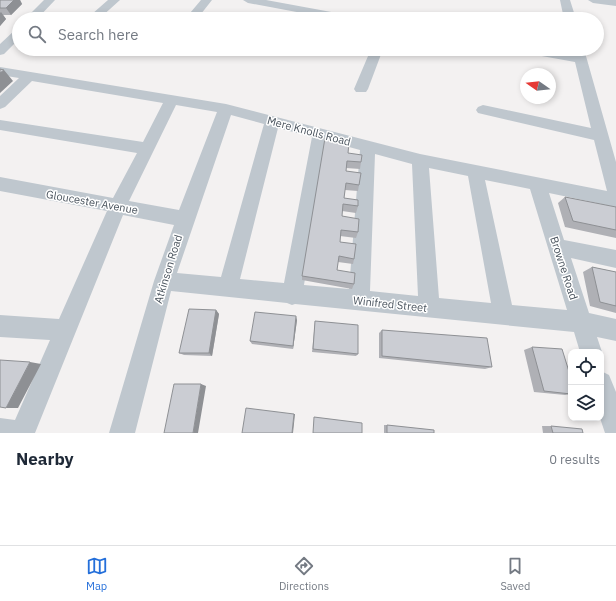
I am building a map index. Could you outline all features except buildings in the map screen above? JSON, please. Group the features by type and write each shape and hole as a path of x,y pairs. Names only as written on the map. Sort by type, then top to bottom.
{"street":[{"path":"39,12 50,0"},
{"path":"101,12 115,0"},
{"path":"197,12 207,0"},
{"path":"248,0 314,12"},
{"path":"565,0 568,12"},
{"path":"593,0 616,3"},
{"path":"0,51 12,39"},
{"path":"361,89 374,56"},
{"path":"581,56 616,193"},
{"name":"Mere Knolls Road","path":"0,71 226,109 420,160 616,200"},
{"path":"0,104 29,76"},
{"path":"0,431 22,433 118,206 172,100"},
{"name":"Atkinson Road","path":"122,433 164,281 185,219 226,109"},
{"path":"483,110 601,136"},
{"path":"228,287 272,121"},
{"path":"0,125 147,149"},
{"path":"292,295 320,134"},
{"path":"359,301 368,146"},
{"path":"420,160 428,308"},
{"path":"475,172 504,315"},
{"name":"Gloucester Avenue","path":"0,184 185,219"},
{"name":"Browne Road","path":"537,184 590,349"},
{"path":"557,247 616,259"},
{"name":"Winifred Street","path":"164,281 292,295 581,322 616,330"},
{"path":"0,326 65,330"},
{"path":"602,385 616,430"}]}
